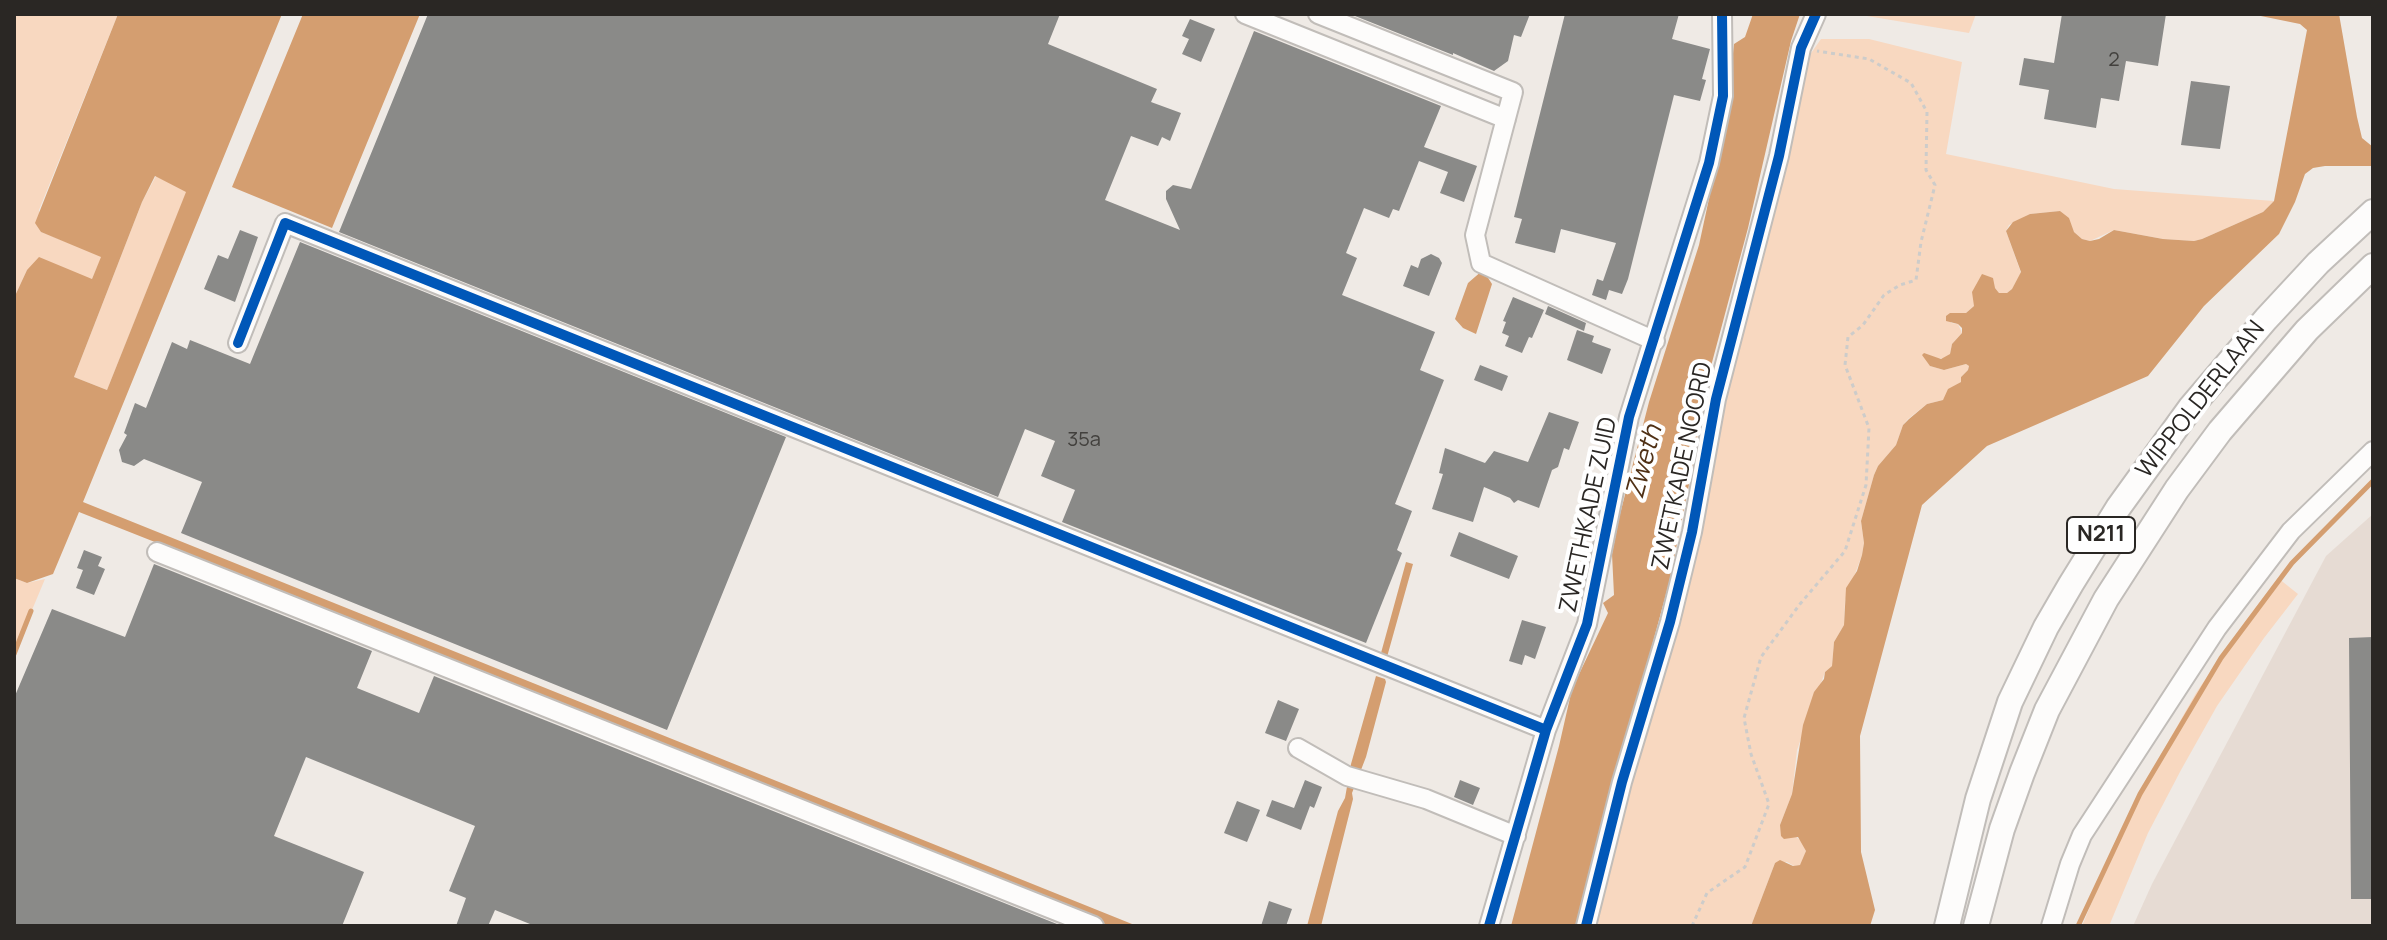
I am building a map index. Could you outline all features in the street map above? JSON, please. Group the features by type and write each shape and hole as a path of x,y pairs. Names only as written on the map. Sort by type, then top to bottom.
{"main road":[{"name":"WIPPOLDERLAAN","path":"1947,926 1974,812 1995,742 2029,660 2071,584 2150,462 2225,365 2318,263 2373,212"},
{"name":"WIPPOLDERLAAN","path":"1976,926 2002,829 2047,710 2106,599 2177,489 2220,431 2307,330 2373,266"}],"street":[{"path":"1245,14 1506,119"},
{"path":"1318,14 1513,92 1475,235 1481,263 1655,341"},
{"name":"ZWETHKADE ZUID","path":"1489,926 1546,730 1587,624 1629,417 1712,150 1723,96 1722,14"},
{"name":"ZWETKADE NOORD","path":"1586,926 1622,782 1692,532 1716,399 1779,156 1801,48 1816,14"},
{"path":"238,343 285,223 1546,730"},
{"path":"2051,926 2075,848 2082,835 2217,628 2291,531 2373,451"},
{"path":"157,552 1094,926"},
{"path":"1298,748 1353,778 1426,799 1516,836"}],"path":[{"path":"1692,926 1707,893 1745,867 1769,804 1751,754 1744,718 1761,657 1845,551 1866,485 1869,428 1845,365 1848,337 1863,325 1884,295 1916,280 1921,242 1935,185 1926,170 1927,112 1911,83 1869,59 1801,48"}],"shaded area":[{"path":"14,14 118,14 39,210 41,232 102,256 92,279 27,270 14,298"},
{"path":"1855,14 1976,14 1969,33"},
{"path":"1821,39 1869,39 1962,62 1946,154 2114,189 2274,201 2263,212 2194,241 2114,230 2090,241 2074,232 2060,211 2030,214 2009,225 2006,231 2021,273 2007,293 1999,293 1995,288 1974,299 1974,306 1966,313 1951,313 1951,323 1958,324 1962,333 1952,344 1946,358 1931,356 1930,366 1944,370 1966,364 1968,370 1943,400 1927,404 1908,419 1896,445 1874,475 1861,521 1862,555 1845,601 1844,625 1834,642 1832,666 1825,672 1797,750 1792,794 1780,825 1804,843 1804,861 1794,866 1787,862 1775,863 1751,926 1591,926 1680,617 1742,325 1774,209 1809,56"},
{"path":"156,176 187,191 107,390 74,377 142,202"},
{"path":"2373,514 2373,926 2133,926 2152,884 2326,556"},
{"path":"14,578 27,583 45,579 14,653"},
{"path":"2278,578 2298,594 2217,706 2148,833 2109,926 2082,926 2125,822 2159,758 2196,693"}],"water":[{"path":"118,14 282,14 83,502 1137,926 1105,924 79,512 53,574 27,583 14,578 14,298 27,270 39,257 92,279 101,257 41,232 35,223","holes":["155,176 186,192 107,390 74,377"]},
{"path":"303,14 420,14 332,228 232,187"},
{"name":"Zweth","path":"1753,14 1800,14 1703,396 1694,460 1669,583 1576,926 1511,926 1572,689 1608,613 1603,603 1614,595 1612,554 1619,518 1649,402 1699,245 1726,120 1734,44 1745,37"},
{"path":"2251,14 2339,14 2357,117 2362,138 2373,147 2373,166 2325,166 2313,168 2305,174 2279,234 2204,306 2148,376 1987,446 1922,505 1860,736 1861,852 1875,910 1870,926 1751,926 1775,863 1780,860 1793,866 1800,865 1806,851 1798,837 1784,839 1781,836 1780,825 1792,794 1803,725 1814,692 1832,666 1834,642 1844,625 1846,588 1857,571 1862,555 1861,521 1874,475 1896,445 1903,425 1927,404 1943,400 1948,389 1961,382 1961,377 1968,370 1966,364 1944,370 1930,366 1922,355 1941,359 1950,354 1962,328 1946,321 1946,316 1966,313 1974,306 1972,292 1982,274 1993,278 1999,293 2012,289 2021,272 2006,231 2013,222 2030,214 2060,211 2069,218 2074,232 2090,241 2114,230 2194,241 2263,212 2274,201 2307,30 2300,24"},
{"path":"1483,270 1492,284 1476,334 1463,328 1455,319 1468,283"},
{"path":"1406,562 1413,564 1387,657 1381,653"},
{"path":"1376,676 1386,682 1366,757 1352,793 1321,926 1307,926 1338,811 1345,798 1351,764"}],"building":[{"path":"428,14 1060,14 1048,44 1157,89 1151,102 1181,113 1170,141 1162,137 1158,146 1131,136 1105,200 1180,230 1166,199 1166,191 1173,185 1191,189 1254,31 1441,106 1424,147 1477,166 1464,202 1440,193 1448,172 1419,161 1399,211 1393,209 1389,218 1364,208 1346,253 1357,258 1342,295 1435,332 1420,370 1444,380 1395,504 1412,511 1397,550 1402,553 1366,643 1062,522 1075,490 1041,476 1055,441 1025,429 998,497 339,232"},
{"path":"1350,14 1530,14 1521,37 1514,35 1508,61 1494,71"},
{"path":"1565,14 1679,14 1672,39 1710,49 1700,101 1674,95 1628,279 1622,294 1609,290 1606,300 1592,295 1597,279 1603,281 1616,243 1561,229 1555,253 1515,243 1522,219 1514,217"},
{"path":"2062,14 2166,14 2158,66 2126,61 2119,101 2101,98 2096,128 2044,119 2049,90 2019,85 2024,58 2054,63"},
{"path":"1190,19 1215,29 1201,62 1182,54 1189,39 1182,36"},
{"path":"2191,81 2230,86 2220,149 2181,145"},
{"path":"240,230 258,237 235,302 204,289 218,255 228,259"},
{"path":"300,242 786,437 667,730 181,533 202,482 144,459 134,466 122,462 119,450 127,435 124,433 135,403 146,408 172,342 187,349 190,340 250,364"},
{"path":"1431,254 1442,263 1429,296 1403,286 1411,265 1418,268 1421,259"},
{"path":"1513,297 1544,310 1522,353 1505,346 1509,336 1502,333 1506,322 1503,321"},
{"path":"1548,306 1586,323 1584,331 1545,314"},
{"path":"1577,330 1594,336 1592,342 1611,349 1602,374 1567,360"},
{"path":"1480,365 1508,376 1502,391 1474,380"},
{"path":"1549,412 1579,422 1569,450 1564,448 1558,467 1552,470 1539,508 1518,500 1514,503 1510,498 1484,487 1473,522 1432,509 1443,474 1439,473 1445,448 1485,463 1494,451 1528,462"},
{"path":"1459,532 1518,556 1509,579 1450,556"},
{"path":"84,550 102,557 98,566 105,569 94,595 76,588 83,570 77,568"},
{"path":"154,564 372,651 357,688 419,713 434,676 1062,926 535,926 495,910 488,926 456,926 466,898 449,891 475,826 306,757 274,836 364,872 342,926 14,926 14,698 52,609 125,637"},
{"path":"1522,620 1546,627 1535,659 1525,655 1522,665 1509,661"},
{"path":"2373,637 2373,899 2351,899 2349,638"},
{"path":"1278,700 1299,709 1286,741 1265,733"},
{"path":"1305,780 1322,787 1314,808 1310,806 1301,830 1266,816 1272,800 1294,808"},
{"path":"1460,780 1480,788 1473,805 1454,797"},
{"path":"1237,801 1260,810 1247,842 1224,833"},
{"path":"1269,901 1292,909 1286,926 1261,926"}],"waterway":[{"path":"2078,926 2140,794 2221,658 2292,563 2373,481"},
{"path":"14,654 31,611"}],"cycle path":[{"path":"1489,926 1546,730 1587,624 1629,417 1709,163 1723,96 1722,14"},
{"path":"1586,926 1622,782 1670,622 1692,532 1716,399 1779,156 1801,48 1816,14"},
{"path":"238,343 285,223 1546,730"}]}
